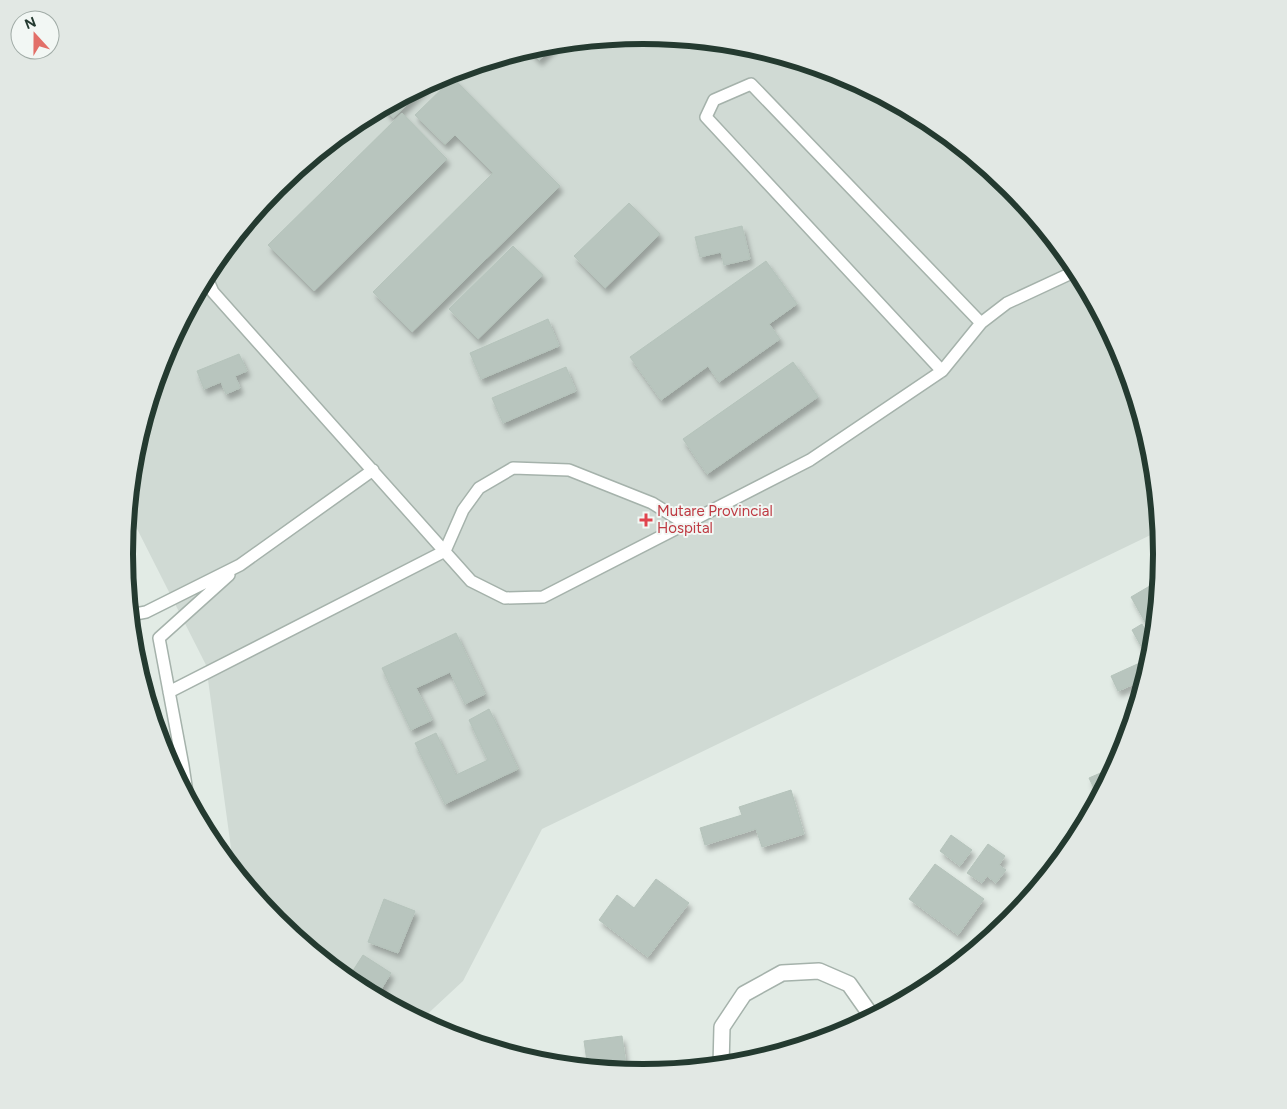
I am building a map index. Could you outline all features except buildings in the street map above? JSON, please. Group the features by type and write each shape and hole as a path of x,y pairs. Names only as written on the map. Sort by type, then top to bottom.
{"street":[{"path":"721,1059 722,1027 744,994 782,973 819,971 849,984 869,1013"}],"lane":[{"path":"942,371 706,117 714,100 751,84 981,323"},
{"path":"210,285 213,292 471,581 505,598 543,597 810,460 942,371 981,323 1007,304 1070,274"},
{"path":"169,692 445,551 463,510 479,488 513,468 569,470 652,502 686,524"},
{"path":"184,779 159,638 240,565 373,470"},
{"path":"136,614 146,612 240,565"}],"shaded area":[{"name":"Mutare Provincial Hospital","path":"644,44 710,48 776,61 808,71 869,96 899,112 954,149 980,170 1005,193 1049,244 1086,299 1102,329 1127,390 1137,422 1150,488 1153,534 542,829 463,981 425,1016 388,997 360,979 307,939 259,891 232,857 206,665 134,523 137,488 150,422 160,390 185,329 201,299 238,244 282,193 307,170 333,149 388,112 448,83 511,61 577,48 610,45"}],"place":[{"name":"Mutare Provincial Hospital","path":"646,520"}]}
